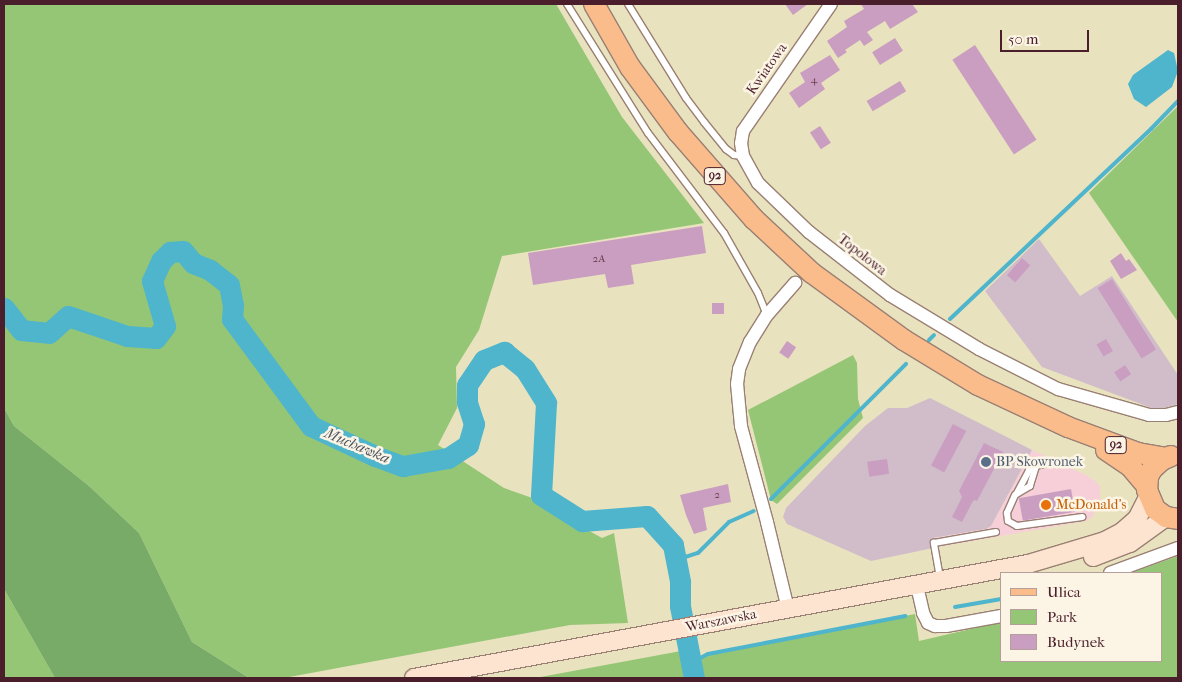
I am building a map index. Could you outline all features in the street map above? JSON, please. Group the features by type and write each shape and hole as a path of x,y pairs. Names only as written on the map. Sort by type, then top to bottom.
{"main road":[{"name":"92","path":"594,4 630,67 650,96 726,188 788,251 867,315 935,360 1002,397 1068,427 1138,453 1174,454"},
{"name":"92","path":"1068,427 1130,466 1147,491 1155,509 1172,518"},
{"name":"92","path":"1147,491 1152,469 1174,454"},
{"name":"Warszawska","path":"414,678 941,582 1028,564 1092,546 1117,535 1137,519 1147,491"},
{"name":"Warszawska","path":"1028,564 1079,561 1108,552 1130,543 1172,518"}],"street":[{"name":"Kwiatowa","path":"743,156 741,143 745,127 831,4"},
{"name":"Topolowa","path":"743,156 753,177 791,216 890,296 1022,372 1058,389 1149,415 1172,413 1178,421"},
{"path":"788,609 741,426 737,402 739,369 750,342 767,315 795,284"},
{"path":"1113,572 1178,548"},
{"path":"917,586 923,613 928,623 935,626 946,626 1000,616"}],"lane":[{"path":"567,4 648,133 724,233 758,293 767,315"},
{"path":"628,4 686,98 726,149 734,154 743,156"},
{"path":"1049,463 1036,466 1030,486 1017,493 1007,513 1008,520 1014,525 1082,517"},
{"path":"941,582 934,543 996,532"}],"shaded area":[{"path":"1039,239 1080,296 1112,276 1178,375 1178,404 1157,410 1042,367 985,291"},
{"path":"930,398 1032,450 991,526 986,529 932,538 933,548 871,561 787,524 783,517 786,508 865,426 888,408 907,408"},
{"path":"1032,450 1086,475 1096,482 1100,487 1100,502 1092,517 1086,521 933,548 932,538 986,529 991,526"}],"green space":[{"path":"4,4 556,4 622,117 704,223 502,256 479,330 456,367 457,408 438,445 504,488 561,508 582,527 602,538 614,533 628,623 570,625 284,678 249,678 192,642 139,533 89,486 14,426 4,408"},
{"path":"1178,106 1178,322 1089,193"},
{"path":"853,355 857,363 858,399 863,418 777,504 771,500 748,410"},
{"path":"4,408 14,426 89,486 139,533 192,642 249,678 55,678 4,589"},
{"path":"1178,556 1178,678 699,678 695,661 708,654 915,614 919,641 1000,622 1000,662 1162,662 1162,572 1134,572"},
{"path":"4,589 55,678 4,678"},
{"path":"681,651 689,678 535,678"}],"water":[{"path":"1168,50 1174,53 1178,71 1172,87 1146,107 1134,99 1128,84 1133,75"}],"building":[{"path":"785,4 808,4 793,15"},
{"path":"861,4 912,4 918,12 890,29 885,21 867,32 873,40 864,46 860,40 845,50 847,52 838,58 827,41 847,27 844,21 864,9"},
{"path":"895,38 903,51 880,65 872,52"},
{"path":"975,45 1037,140 1014,154 952,60"},
{"path":"830,55 840,70 821,83 825,89 799,108 789,93 805,82 800,73"},
{"path":"900,81 906,91 873,111 867,101"},
{"path":"820,126 831,143 821,149 810,133"},
{"path":"702,226 706,253 631,265 634,284 608,288 605,274 533,285 528,253"},
{"path":"1121,253 1126,261 1129,259 1137,270 1121,279 1110,261"},
{"path":"1022,258 1030,265 1015,283 1007,275"},
{"path":"1112,279 1156,349 1142,358 1098,288"},
{"path":"712,303 724,303 724,314 712,314"},
{"path":"1106,339 1113,351 1103,357 1096,344"},
{"path":"787,341 796,347 788,359 779,353"},
{"path":"1125,365 1131,374 1120,381 1114,372"},
{"path":"953,424 966,431 944,473 931,465"},
{"path":"984,443 1003,452 977,501 974,500 962,522 952,517 962,497 959,491"},
{"path":"887,459 889,474 869,477 867,462"},
{"path":"728,484 731,502 703,508 707,530 694,534 680,495"},
{"name":"McDonald's","path":"1071,489 1075,512 1023,521 1019,498"}],"waterway":[{"path":"950,319 1151,129 1178,101"},
{"name":"Muchawka","path":"4,308 21,330 49,333 68,316 127,336 156,338 165,326 152,281 161,261 170,252 183,251 193,263 210,270 229,285 233,305 232,319 311,426 375,456 403,466 448,458 468,445 474,424 467,402 467,385 484,360 504,352 525,369 546,403 541,495 582,521 647,516 673,545 680,582 680,606 694,678"},
{"path":"929,340 934,335"},
{"path":"771,499 906,364"},
{"path":"676,560 698,553 729,522 754,511"},
{"path":"955,607 1000,599"},
{"path":"691,663 708,654 905,616"}],"place":[{"name":"BP Skowronek","path":"986,462"},
{"name":"McDonald's","path":"1046,505"}]}
